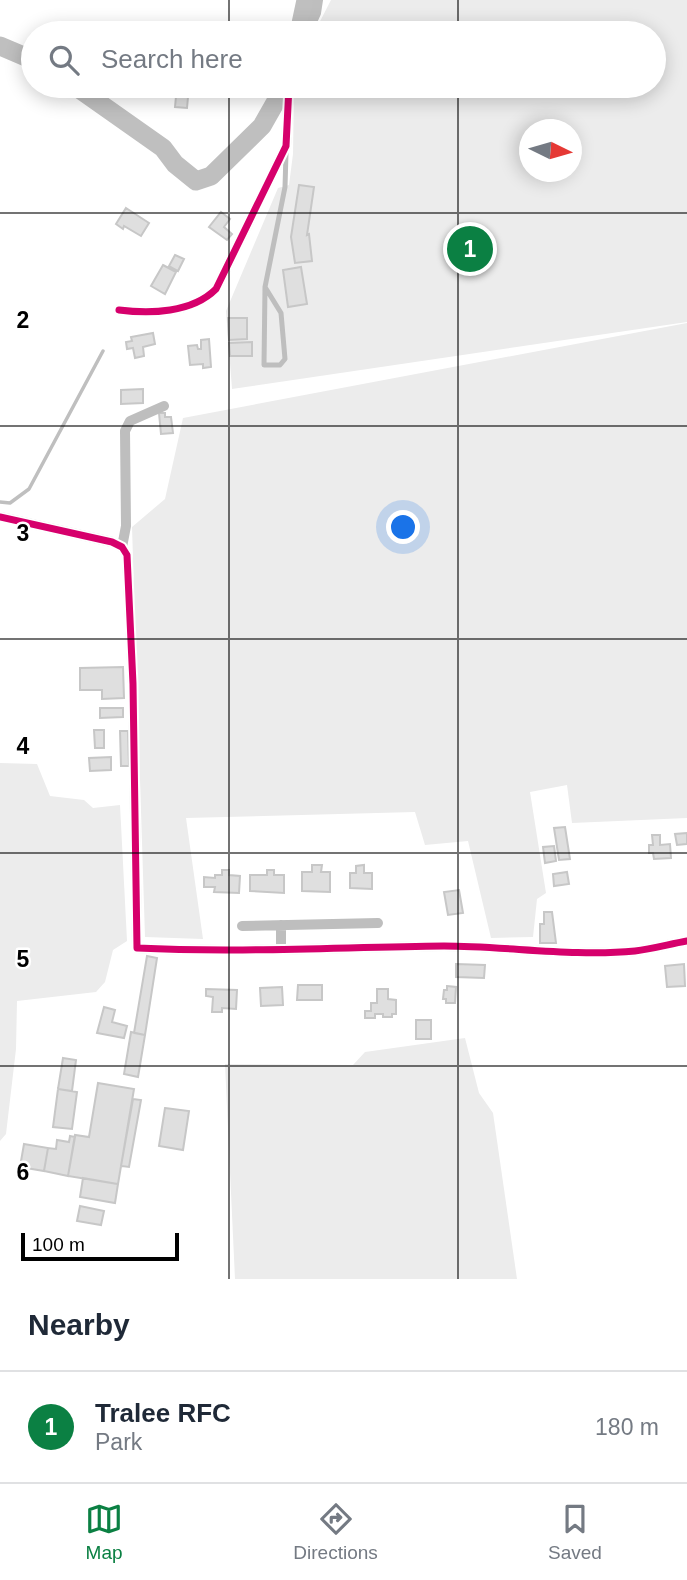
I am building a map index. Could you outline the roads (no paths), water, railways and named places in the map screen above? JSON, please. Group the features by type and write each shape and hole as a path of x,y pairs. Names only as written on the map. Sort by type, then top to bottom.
{"street":[{"path":"312,21 318,0"},
{"path":"119,310 144,313 196,304 216,289 286,146 288,98"},
{"path":"121,547 126,526 125,431 130,421 164,406"},
{"path":"0,517 112,542 121,547 127,555 133,684 137,948 281,950 465,946 594,953 637,951 687,941"},
{"path":"242,926 378,923"},
{"path":"281,925 281,950"}],"lane":[{"path":"265,287 281,313 285,359 280,365 264,365 265,287 285,187 286,146"}],"waterway":[{"path":"302,21 306,0"},
{"path":"0,46 21,55"},
{"path":"92,98 163,148 175,164 196,181 211,176 262,126 278,98"},
{"path":"0,502 10,503 29,489 103,351"}],"place":[{"name":"Tralee RFC","path":"470,249"}]}
